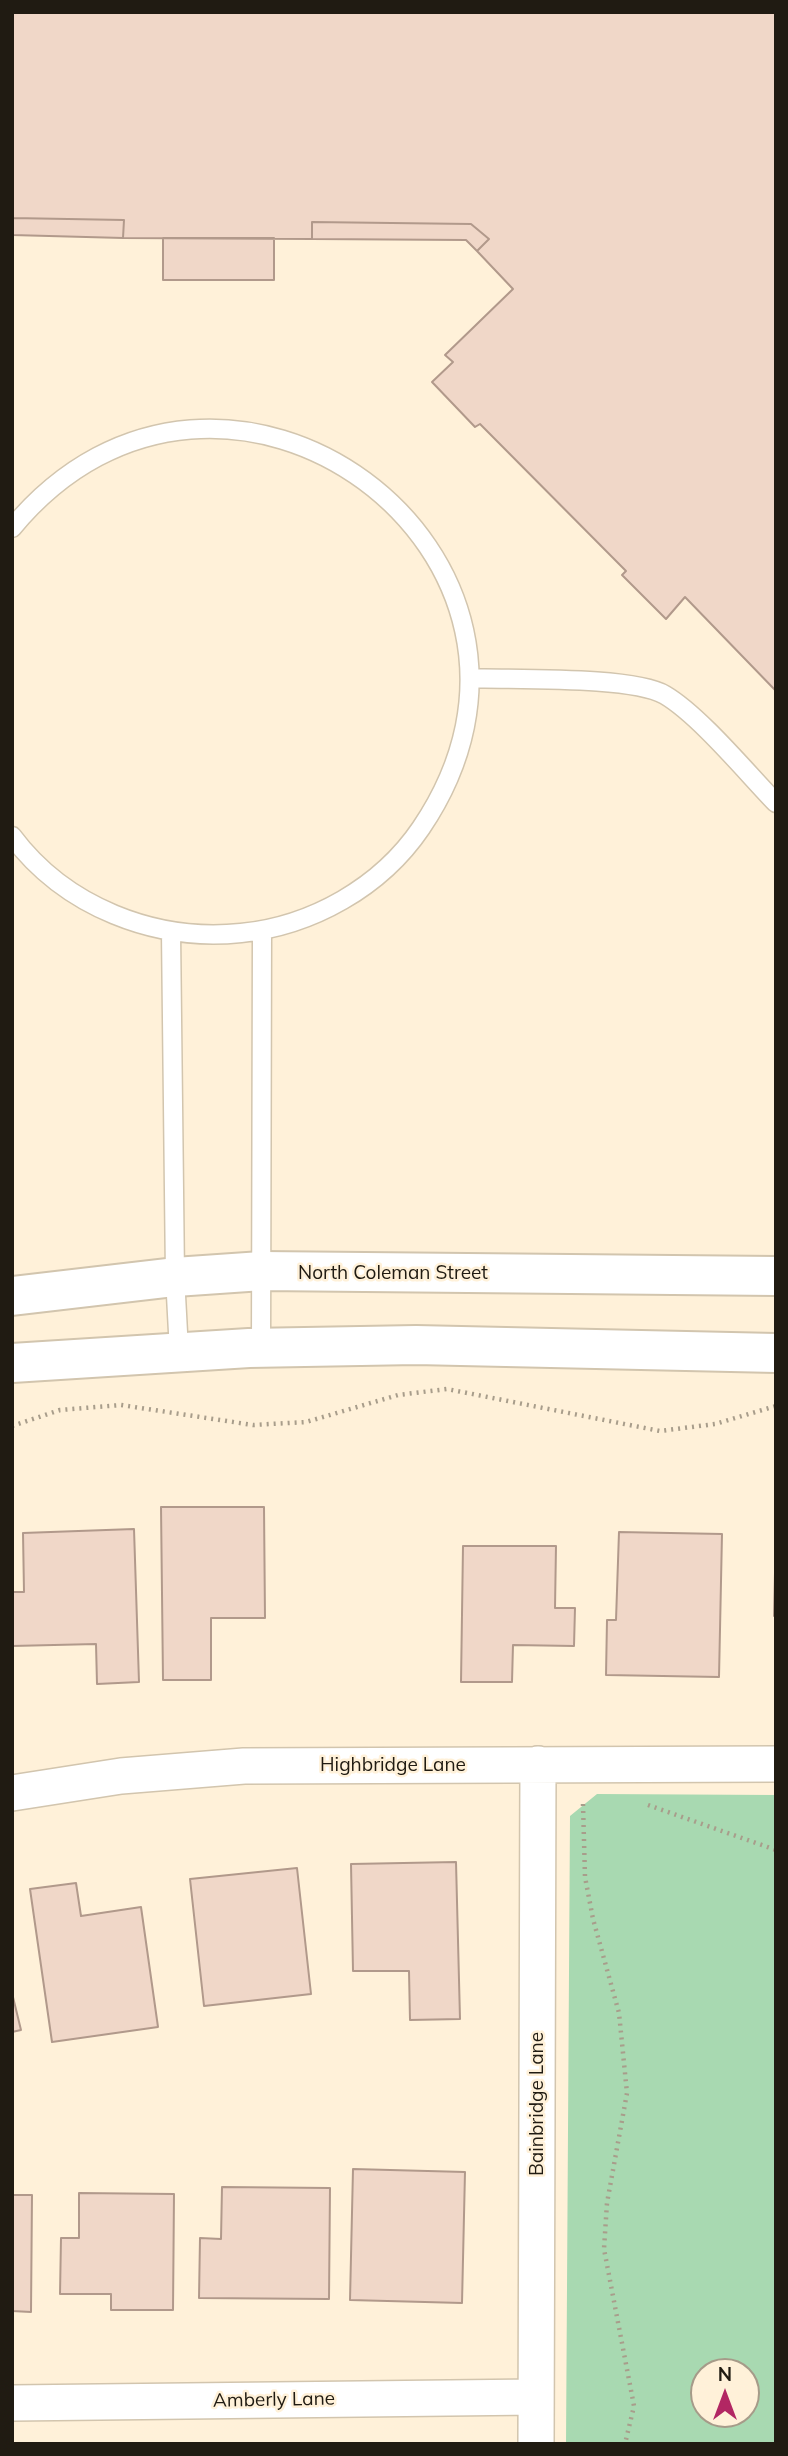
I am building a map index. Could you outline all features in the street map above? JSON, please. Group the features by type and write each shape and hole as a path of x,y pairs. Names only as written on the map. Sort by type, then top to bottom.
{"street":[{"name":"North Coleman Street","path":"12,1296 261,1271 776,1276"},
{"path":"12,1363 179,1351 416,1345 776,1353"},
{"name":"Bainbridge Lane","path":"536,2444 538,1764"},
{"name":"Highbridge Lane","path":"12,1793 121,1776 244,1766 776,1765"},
{"name":"Amberly Lane","path":"12,2403 536,2397"}],"lane":[{"path":"12,528 44,494 92,460 139,440 190,430 242,430 293,441 340,461 386,496 417,529 444,573 462,625 470,678 466,717 456,761 438,803 413,840 382,873 345,899 305,919 261,931 216,936 171,932 126,920 84,900 47,873 12,836"},
{"path":"470,678 611,683 664,694 685,709 776,803"},
{"path":"261,931 261,1348"},
{"path":"171,932 175,1278 179,1351"}],"path":[{"path":"12,1426 60,1410 121,1405 253,1425 306,1422 398,1395 447,1389 660,1431 715,1424 776,1406"},
{"path":"597,1804 583,1804 585,1878 593,1919 619,2013 627,2093 607,2203 604,2249 634,2406 625,2444"},
{"path":"637,1805 651,1806 776,1850"}],"green space":[{"path":"597,1794 776,1795 776,2444 566,2444 570,1816"}],"building":[{"path":"12,12 776,12 776,691 685,597 666,619 622,575 626,571 480,424 475,427 432,382 453,362 445,355 513,289 477,251 489,239 471,224 312,222 312,239 123,238 124,220 12,218"},
{"path":"12,218 124,220 123,238 12,235"},
{"path":"312,222 471,224 489,239 477,251 466,240 312,239"},
{"path":"163,238 274,238 274,280 163,280"},
{"path":"161,1507 264,1507 265,1618 211,1618 211,1680 163,1680"},
{"path":"134,1529 139,1682 97,1684 96,1644 12,1646 12,1592 24,1592 23,1533"},
{"path":"776,1529 776,1616 774,1616"},
{"path":"619,1532 722,1534 719,1677 606,1675 607,1620 616,1620"},
{"path":"463,1546 556,1546 555,1608 575,1608 574,1646 513,1645 512,1682 461,1682"},
{"path":"456,1862 460,2019 410,2020 409,1971 353,1971 351,1864"},
{"path":"297,1868 311,1994 204,2006 190,1879"},
{"path":"76,1883 81,1916 141,1907 158,2027 52,2042 30,1889"},
{"path":"12,1993 21,2030 12,2032"},
{"path":"353,2169 465,2172 462,2303 350,2300"},
{"path":"222,2187 330,2188 329,2299 199,2298 200,2238 221,2239"},
{"path":"79,2193 174,2194 173,2310 111,2310 111,2294 60,2294 61,2238 79,2238"},
{"path":"12,2195 32,2195 31,2312 12,2311"}]}
